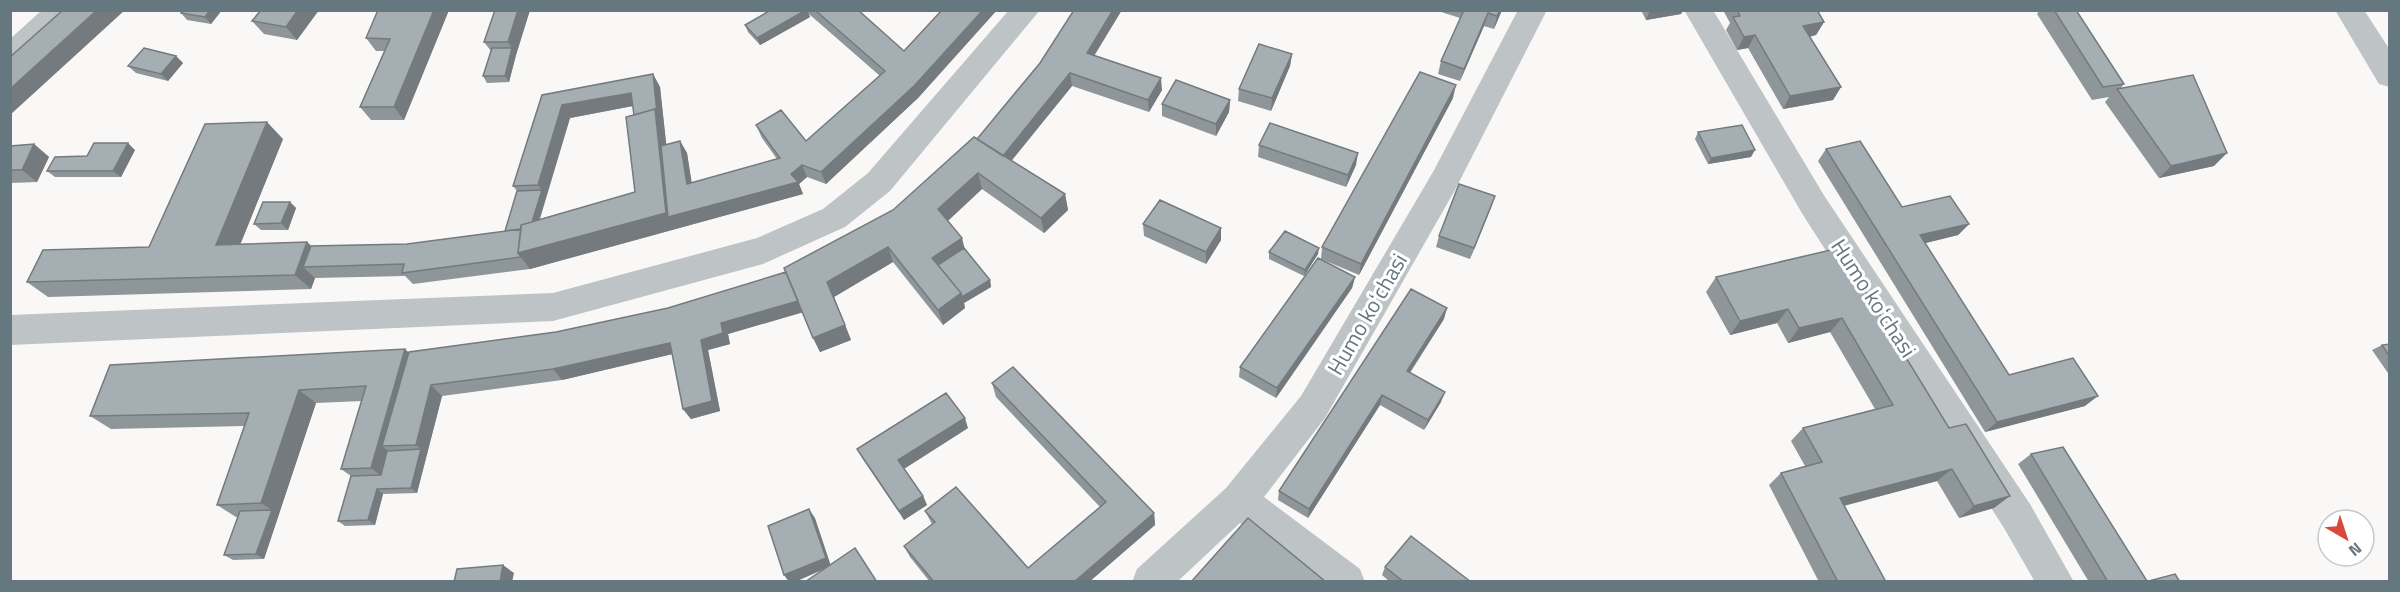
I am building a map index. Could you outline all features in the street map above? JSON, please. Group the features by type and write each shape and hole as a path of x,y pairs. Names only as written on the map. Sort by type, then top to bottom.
{"street":[{"path":"10,58 32,35 62,10"},
{"path":"10,330 553,307 763,250 834,218 879,182 1026,10"},
{"name":"Humo koʻchasi","path":"1150,582 1239,500 1313,407 1444,181 1533,10"},
{"name":"Humo koʻchasi","path":"1698,10 1814,206 2017,516 2056,582"},
{"path":"2349,10 2390,76"},
{"path":"1239,500 1347,582"}],"building":[{"path":"63,10 97,10 10,89 10,57"},
{"path":"183,10 210,10 205,17 181,13"},
{"path":"261,10 298,10 286,27 252,21"},
{"path":"378,10 434,10 394,107 360,107 390,39 366,38"},
{"path":"495,10 518,10 508,42 484,42"},
{"path":"771,10 806,10 757,38 745,25"},
{"path":"815,10 858,10 904,51 942,10 983,10 914,86 821,172 802,165 791,174 798,182 668,217 661,146 680,141 687,184 780,158 756,125 781,110 806,141 885,71"},
{"path":"1074,10 1113,10 1087,53 1161,78 1148,100 1070,73 1003,156 977,139 1040,63"},
{"path":"1464,10 1500,10 1497,16 1488,13 1464,69 1441,61"},
{"path":"1737,10 1817,10 1824,22 1803,26 1841,87 1790,96 1755,35 1744,37 1733,17 1740,16"},
{"path":"2054,10 2076,10 2124,84 2103,87"},
{"path":"1259,44 1292,54 1272,98 1239,89"},
{"path":"144,48 176,56 161,74 128,66"},
{"path":"492,48 512,48 505,76 483,76"},
{"path":"1420,72 1456,85 1361,264 1322,247"},
{"path":"653,74 657,113 655,109 634,115 631,93 562,105 538,185 513,186 542,95"},
{"path":"2193,75 2227,153 2171,166 2117,89"},
{"path":"1176,80 1230,100 1216,124 1162,104"},
{"path":"655,109 666,213 518,253 521,225 635,192 626,117"},
{"path":"267,122 216,245 307,242 295,275 27,282 43,250 149,247 205,124"},
{"path":"1270,123 1358,153 1348,175 1259,145"},
{"path":"1742,125 1755,150 1711,158 1698,132"},
{"path":"974,137 1065,194 1041,218 978,173 938,209 962,238 932,258 961,293 938,310 888,247 827,282 845,325 813,338 784,268 893,210"},
{"path":"1860,141 1902,207 1950,196 1969,224 1920,235 2009,375 2073,358 2098,396 1997,422 1826,149"},
{"path":"94,143 128,143 113,171 47,171 55,157 87,156"},
{"path":"34,144 22,170 10,170 10,146"},
{"path":"1459,184 1495,196 1474,248 1439,236"},
{"path":"542,190 532,222 521,225 521,229 505,231 517,191"},
{"path":"1160,200 1221,228 1206,252 1143,224"},
{"path":"263,202 290,202 281,223 254,224"},
{"path":"521,229 518,253 521,257 402,273 404,264 303,267 311,246 407,244"},
{"path":"1285,231 1319,248 1305,270 1269,252"},
{"path":"964,248 990,280 962,297 938,265"},
{"path":"1839,248 1949,428 1966,424 2010,496 1974,506 1952,469 1840,498 1886,582 1838,582 1781,473 1822,462 1803,428 1893,405 1842,318 1799,328 1788,309 1740,321 1716,277"},
{"path":"1318,258 1355,277 1277,388 1240,367"},
{"path":"786,272 798,301 721,323 723,333 701,340 712,401 683,409 670,343 553,369 431,385 416,445 382,446 409,352 556,332 668,308"},
{"path":"1411,289 1447,308 1407,371 1445,392 1428,420 1382,395 1309,509 1279,491"},
{"path":"2390,344 2390,357 2382,345"},
{"path":"405,349 371,468 341,469 366,386 299,390 261,503 217,505 249,413 90,416 110,365"},
{"path":"1013,367 1154,513 1074,582 934,582 904,546 935,522 925,511 956,487 1028,568 1106,502 992,383"},
{"path":"946,393 965,418 898,460 923,496 899,511 857,449"},
{"path":"2063,447 2147,581 2108,582 2031,454"},
{"path":"421,449 411,488 377,489 368,520 338,521 351,476 381,475 387,451"},
{"path":"809,509 826,558 784,575 768,526"},
{"path":"272,510 256,554 224,555 240,511"},
{"path":"1248,518 1326,582 1191,582"},
{"path":"1411,536 1471,582 1404,582 1385,567"},
{"path":"855,548 877,582 805,582"},
{"path":"503,565 500,582 454,582 457,569"},
{"path":"2175,574 2180,582 2145,582"}]}
